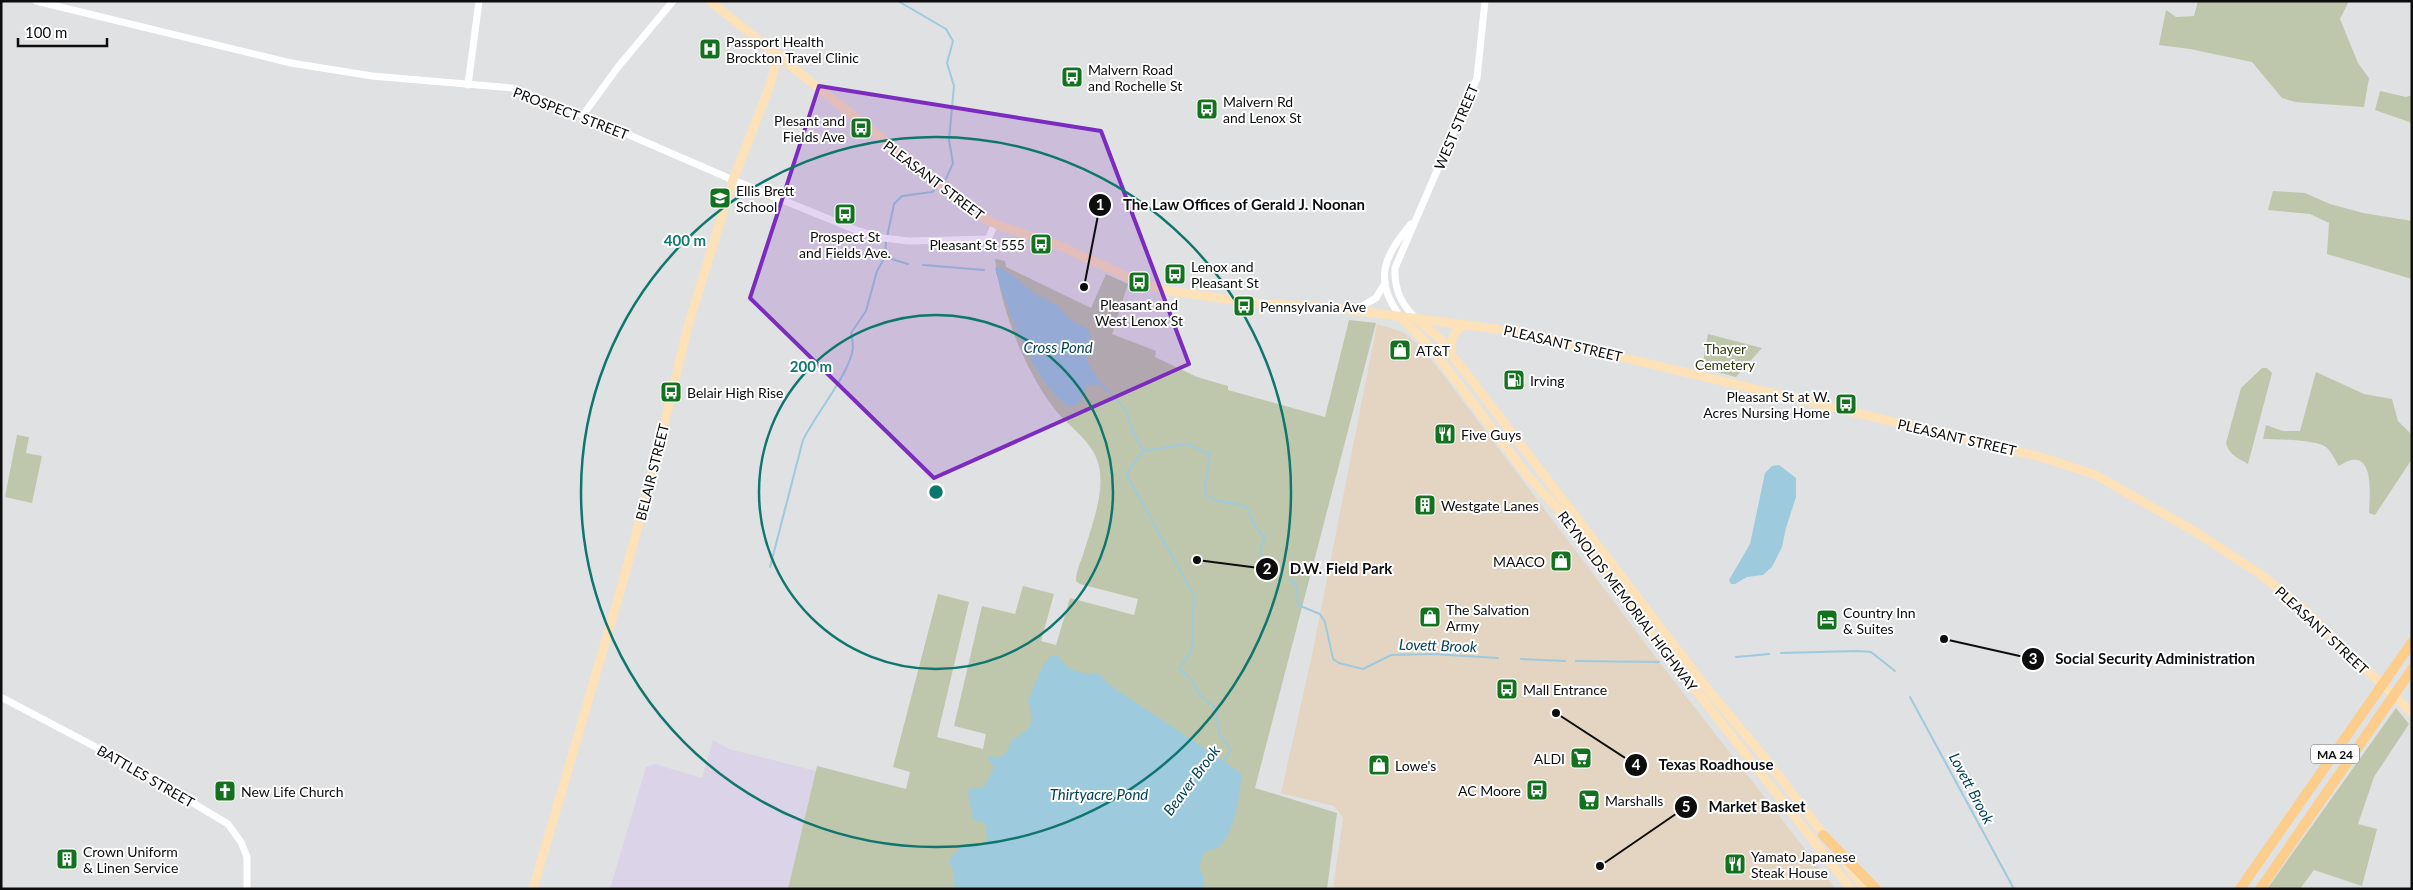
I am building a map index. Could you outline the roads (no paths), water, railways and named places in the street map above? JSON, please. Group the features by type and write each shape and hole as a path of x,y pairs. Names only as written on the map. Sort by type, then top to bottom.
{"highway":[{"name":"MA 24","path":"2240,887 2412,642"},
{"name":"MA 24","path":"2260,889 2412,669"},
{"path":"1823,835 1876,889"},
{"path":"2267,889 2277,866"}],"main road":[{"name":"PLEASANT STREET","path":"710,1 972,211 995,224 1055,244 1137,281 1170,291 1265,304 1355,310 1512,331 2041,457 2086,471 2194,531 2263,576 2303,610 2412,713"},
{"name":"BELAIR STREET","path":"533,889 650,482 688,326 733,180 769,88 778,57"},
{"name":"REYNOLDS MEMORIAL HIGHWAY","path":"1400,316 1432,350 1528,476 1557,508 1629,604 1851,889"},
{"name":"REYNOLDS MEMORIAL HIGHWAY","path":"1416,318 1433,332 1451,354 1709,691 1769,763 1865,889"},
{"path":"1451,354 1453,334 1469,324"}],"street":[{"name":"PROSPECT STREET","path":"36,1 291,63 372,76 512,88 583,115 733,180 856,230 886,239 924,242 988,239 995,224"},
{"path":"468,85 479,1"},
{"path":"583,115 618,67 673,1"},
{"name":"WEST STREET","path":"1416,318 1399,295 1394,274 1398,258 1477,78 1485,1"},
{"name":"WEST STREET","path":"1400,316 1391,302 1385,283 1385,266 1390,251 1415,220"},
{"path":"1355,310 1376,298 1385,283"},
{"name":"BATTLES STREET","path":"1,696 126,763 228,824 241,842 247,857 247,889"}],"water":[{"name":"Cross Pond","path":"1001,267 1036,294 1057,305 1071,320 1088,329 1091,336 1086,355 1097,379 1097,386 1087,385 1080,402 1070,407 1046,383 1034,365 1014,323 999,284 995,268"},
{"path":"1779,465 1796,478 1796,497 1782,547 1772,567 1763,575 1747,577 1735,584 1731,584 1729,580 1750,544 1765,473 1772,466"},
{"name":"Thirtyacre Pond","path":"1052,655 1058,655 1064,664 1071,669 1083,673 1098,673 1114,688 1242,775 1236,812 1230,831 1220,846 1206,852 1201,860 1199,870 1203,874 1204,889 955,889 953,870 949,862 952,857 963,847 983,844 987,839 985,823 973,820 968,792 972,787 983,788 994,768 987,756 999,757 1004,755 1010,742 1029,728 1032,718 1028,700 1043,665"}],"waterway":[{"path":"898,1 946,29 953,41 947,63 954,86 949,140 953,163 946,179 941,183"},
{"path":"887,237 894,204 902,196 932,192 937,187"},
{"path":"886,241 885,257 908,264"},
{"path":"770,567 803,440 846,369 853,348 851,333 866,311 877,271 885,257"},
{"path":"923,265 984,270"},
{"name":"Beaver Brook","path":"1097,380 1126,410 1133,432 1143,451 1126,474 1194,595 1192,650 1179,669 1192,680 1197,692 1215,708 1220,736 1231,750 1223,762"},
{"name":"Lovett Brook","path":"1143,451 1188,444 1210,454 1205,486 1206,495 1221,502 1247,507 1254,525 1265,538 1260,548 1265,564 1277,573"},
{"name":"Lovett Brook","path":"1290,579 1297,586 1298,605 1320,614 1325,622 1333,659 1339,663 1363,669 1391,655 1432,654 1498,658"},
{"name":"Lovett Brook","path":"1781,653 1871,652 1895,671"},
{"name":"Lovett Brook","path":"1736,657 1769,654"},
{"name":"Lovett Brook","path":"1521,659 1565,661"},
{"name":"Lovett Brook","path":"1576,661 1659,662"},
{"name":"Lovett Brook","path":"1910,697 2014,889"}],"place":[{"name":"Passport Health Brockton Travel Clinic","path":"710,49"},
{"name":"Malvern Road and Rochelle St","path":"1072,77"},
{"name":"Malvern Rd and Lenox St","path":"1207,109"},
{"name":"Plesant and Fields Ave","path":"861,128"},
{"name":"Ellis Brett School","path":"720,198"},
{"name":"Prospect St and Fields Ave.","path":"845,214"},
{"name":"Pleasant St 555","path":"1041,244"},
{"name":"Lenox and Pleasant St","path":"1175,274"},
{"name":"Pleasant and West Lenox St","path":"1139,282"},
{"name":"The Law Offices of Gerald J. Noonan","path":"1084,287"},
{"name":"Pennsylvania Ave","path":"1244,306"},
{"name":"AT&T","path":"1400,350"},
{"name":"Irving","path":"1514,380"},
{"name":"Belair High Rise","path":"671,392"},
{"name":"Pleasant St at W. Acres Nursing Home","path":"1846,404"},
{"name":"Five Guys","path":"1445,434"},
{"name":"Westgate Lanes","path":"1425,505"},
{"name":"D.W. Field Park","path":"1197,560"},
{"name":"MAACO","path":"1561,561"},
{"name":"The Salvation Army","path":"1430,617"},
{"name":"Country Inn & Suites","path":"1827,620"},
{"name":"Social Security Administration","path":"1944,639"},
{"name":"Mall Entrance","path":"1507,689"},
{"name":"Texas Roadhouse","path":"1556,713"},
{"name":"ALDI","path":"1581,758"},
{"name":"Lowe's","path":"1379,765"},
{"name":"AC Moore","path":"1537,790"},
{"name":"New Life Church","path":"225,791"},
{"name":"Marshalls","path":"1589,800"},
{"name":"Crown Uniform & Linen Service","path":"67,859"},
{"name":"Yamato Japanese Steak House","path":"1735,864"},
{"name":"Market Basket","path":"1600,866"}],"park label":[{"name":"Thayer Cemetery","path":"1725,356"}]}
